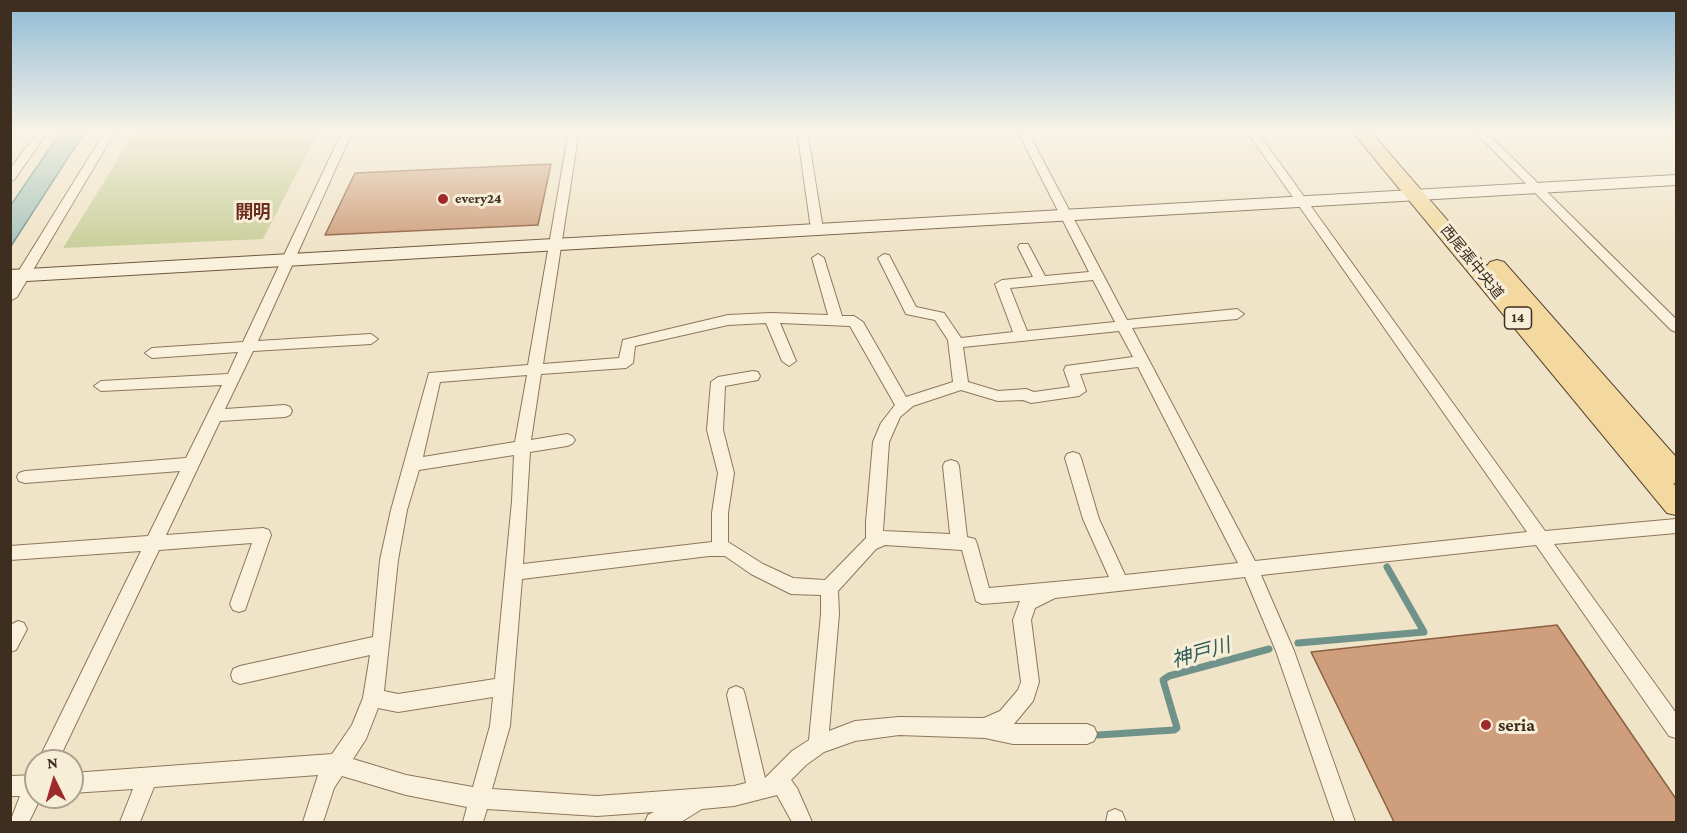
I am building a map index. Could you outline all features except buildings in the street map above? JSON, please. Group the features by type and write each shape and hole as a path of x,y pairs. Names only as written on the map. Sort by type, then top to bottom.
{"main road":[{"name":"西尾張中央道","path":"1399,169 1424,193 1677,474"},
{"name":"西尾張中央道","path":"1406,169 1677,505"}],"street":[{"path":"10,297 16,276 86,169"},
{"path":"54,749 290,260 331,169"},
{"path":"473,822 500,726 520,501 522,447 568,169"},
{"path":"808,169 817,229"},
{"path":"1042,169 1250,569 1285,651 1345,822"},
{"path":"1279,169 1677,729"},
{"path":"1516,169 1677,327"},
{"path":"16,276 1677,180"},
{"path":"1024,247 1041,280"},
{"path":"819,258 836,321"},
{"path":"884,258 911,310 939,316 956,343 961,385"},
{"path":"1022,337 1002,284 1097,275"},
{"path":"956,343 1123,326 1131,323 1238,314"},
{"path":"771,318 789,362"},
{"path":"314,822 325,783 359,732 374,698 389,560 399,510 413,465 434,377 626,363 628,343 728,320 771,318 854,321 903,406"},
{"path":"152,353 371,339"},
{"path":"875,542 874,522 881,442 890,420 908,402 961,385 998,396 1026,394 1031,398 1079,392 1071,370 1141,361"},
{"path":"720,549 720,513 726,473 715,430 718,382 753,376"},
{"path":"101,386 231,379"},
{"path":"213,416 285,411"},
{"path":"413,465 567,440"},
{"path":"1072,458 1091,519 1120,583"},
{"path":"25,477 190,464"},
{"path":"951,466 959,543"},
{"path":"819,745 830,614 829,588 870,544 884,538 969,544 981,596 1677,526"},
{"path":"10,553 263,534 239,604"},
{"path":"513,573 728,549 757,569 791,586 829,588"},
{"path":"985,728 1007,718 1026,695 1030,682 1022,620 1028,603 1056,590"},
{"path":"240,675 381,644"},
{"path":"374,698 398,703 503,687"},
{"path":"736,695 758,790"},
{"path":"84,782 336,764 406,785 480,799 597,806 734,796 771,787 799,758 819,745 855,731 899,726 985,728 1013,734 1087,734"},
{"path":"130,822 147,779"},
{"path":"778,779 790,795 802,822"},
{"path":"656,822 666,820 698,799"}],"green space":[{"path":"112,169 299,169 263,239 63,248"}],"water":[{"path":"36,169 61,169 11,246 11,205"}],"waterway":[{"name":"神戸川","path":"1298,643 1424,632 1387,567"},
{"name":"神戸川","path":"1098,735 1174,730 1177,728 1163,680 1169,676 1269,649"}],"place":[{"name":"every24","path":"443,199"},
{"name":"seria","path":"1486,725"}],"district":[{"name":"開明","path":"253,212"}]}
